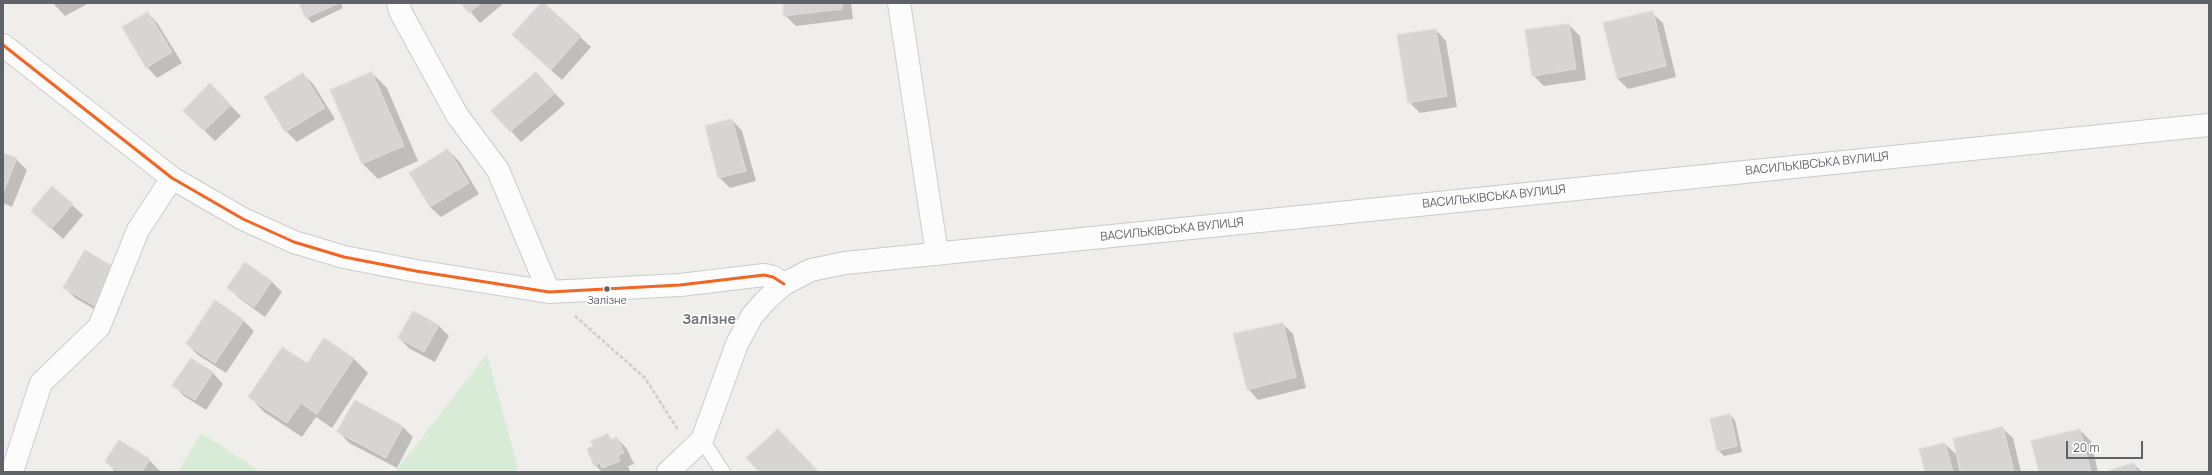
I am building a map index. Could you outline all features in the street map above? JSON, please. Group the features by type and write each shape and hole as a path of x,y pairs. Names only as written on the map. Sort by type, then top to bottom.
{"street":[{"path":"398,3 401,13 457,115 498,170 549,292"},
{"path":"899,3 937,254"},
{"path":"3,45 172,178 243,219 294,242 344,257 416,271 549,292 680,285 764,275 773,277 784,284"},
{"name":"ВАСИЛЬКІВСЬКА ВУЛИЦЯ","path":"696,445 737,344 752,316 766,300 784,284 812,270 846,263 2209,125"},
{"path":"12,472 41,383 99,328 138,230 172,178"},
{"path":"668,472 696,445"}],"lane":[{"path":"696,445 723,472"}],"path":[{"path":"549,292 645,378 696,445"}],"green space":[{"path":"487,354 518,468 513,472 395,472"},
{"path":"201,433 261,472 178,472"}],"building":[{"path":"299,3 339,3 306,18"},
{"path":"461,3 481,3 469,13"},
{"path":"541,3 544,3 581,36 551,70 512,35"},
{"path":"783,3 842,3 842,9 784,16"},
{"path":"1653,11 1666,66 1617,78 1603,23"},
{"path":"148,12 172,52 146,68 122,27"},
{"path":"1569,24 1576,69 1532,76 1525,30"},
{"path":"1436,29 1447,96 1408,103 1397,35"},
{"path":"372,72 404,146 362,164 330,90"},
{"path":"536,72 555,93 510,132 491,111"},
{"path":"303,73 325,108 285,132 264,97"},
{"path":"210,83 231,105 204,131 183,111"},
{"path":"732,119 746,171 718,178 705,126"},
{"path":"448,149 469,183 430,207 409,173"},
{"path":"3,153 17,158 3,193"},
{"path":"52,186 73,204 51,229 31,211"},
{"path":"85,250 119,270 97,307 63,288"},
{"path":"245,262 272,281 254,307 227,288"},
{"path":"215,300 244,320 215,363 186,344"},
{"path":"413,311 439,325 424,352 398,338"},
{"path":"1283,323 1296,377 1247,390 1233,334"},
{"path":"324,338 354,358 317,414 301,403 287,423 248,397 282,347 307,363"},
{"path":"191,358 213,372 195,400 172,386"},
{"path":"355,400 403,426 386,458 337,432"},
{"path":"1730,414 1737,446 1717,451 1710,419"},
{"path":"2003,427 2014,472 1961,472 1953,439"},
{"path":"778,429 819,472 759,472 746,458"},
{"path":"2080,429 2091,472 2039,472 2031,441"},
{"path":"608,434 611,440 617,437 624,453 618,455 620,461 602,468 600,463 594,466 587,449 593,446 591,441"},
{"path":"119,440 150,459 142,472 120,472 105,462"},
{"path":"1945,443 1953,472 1925,472 1919,449"},
{"path":"2134,463 2137,472 2108,472 2108,471"}],"transit line":[{"path":"3,45 172,178 243,219 294,242 344,257 416,271 549,292 680,285 764,275 773,277 784,284"}],"place":[{"name":"Залізне","path":"607,289"}],"district":[{"name":"Залізне","path":"709,320"}]}
